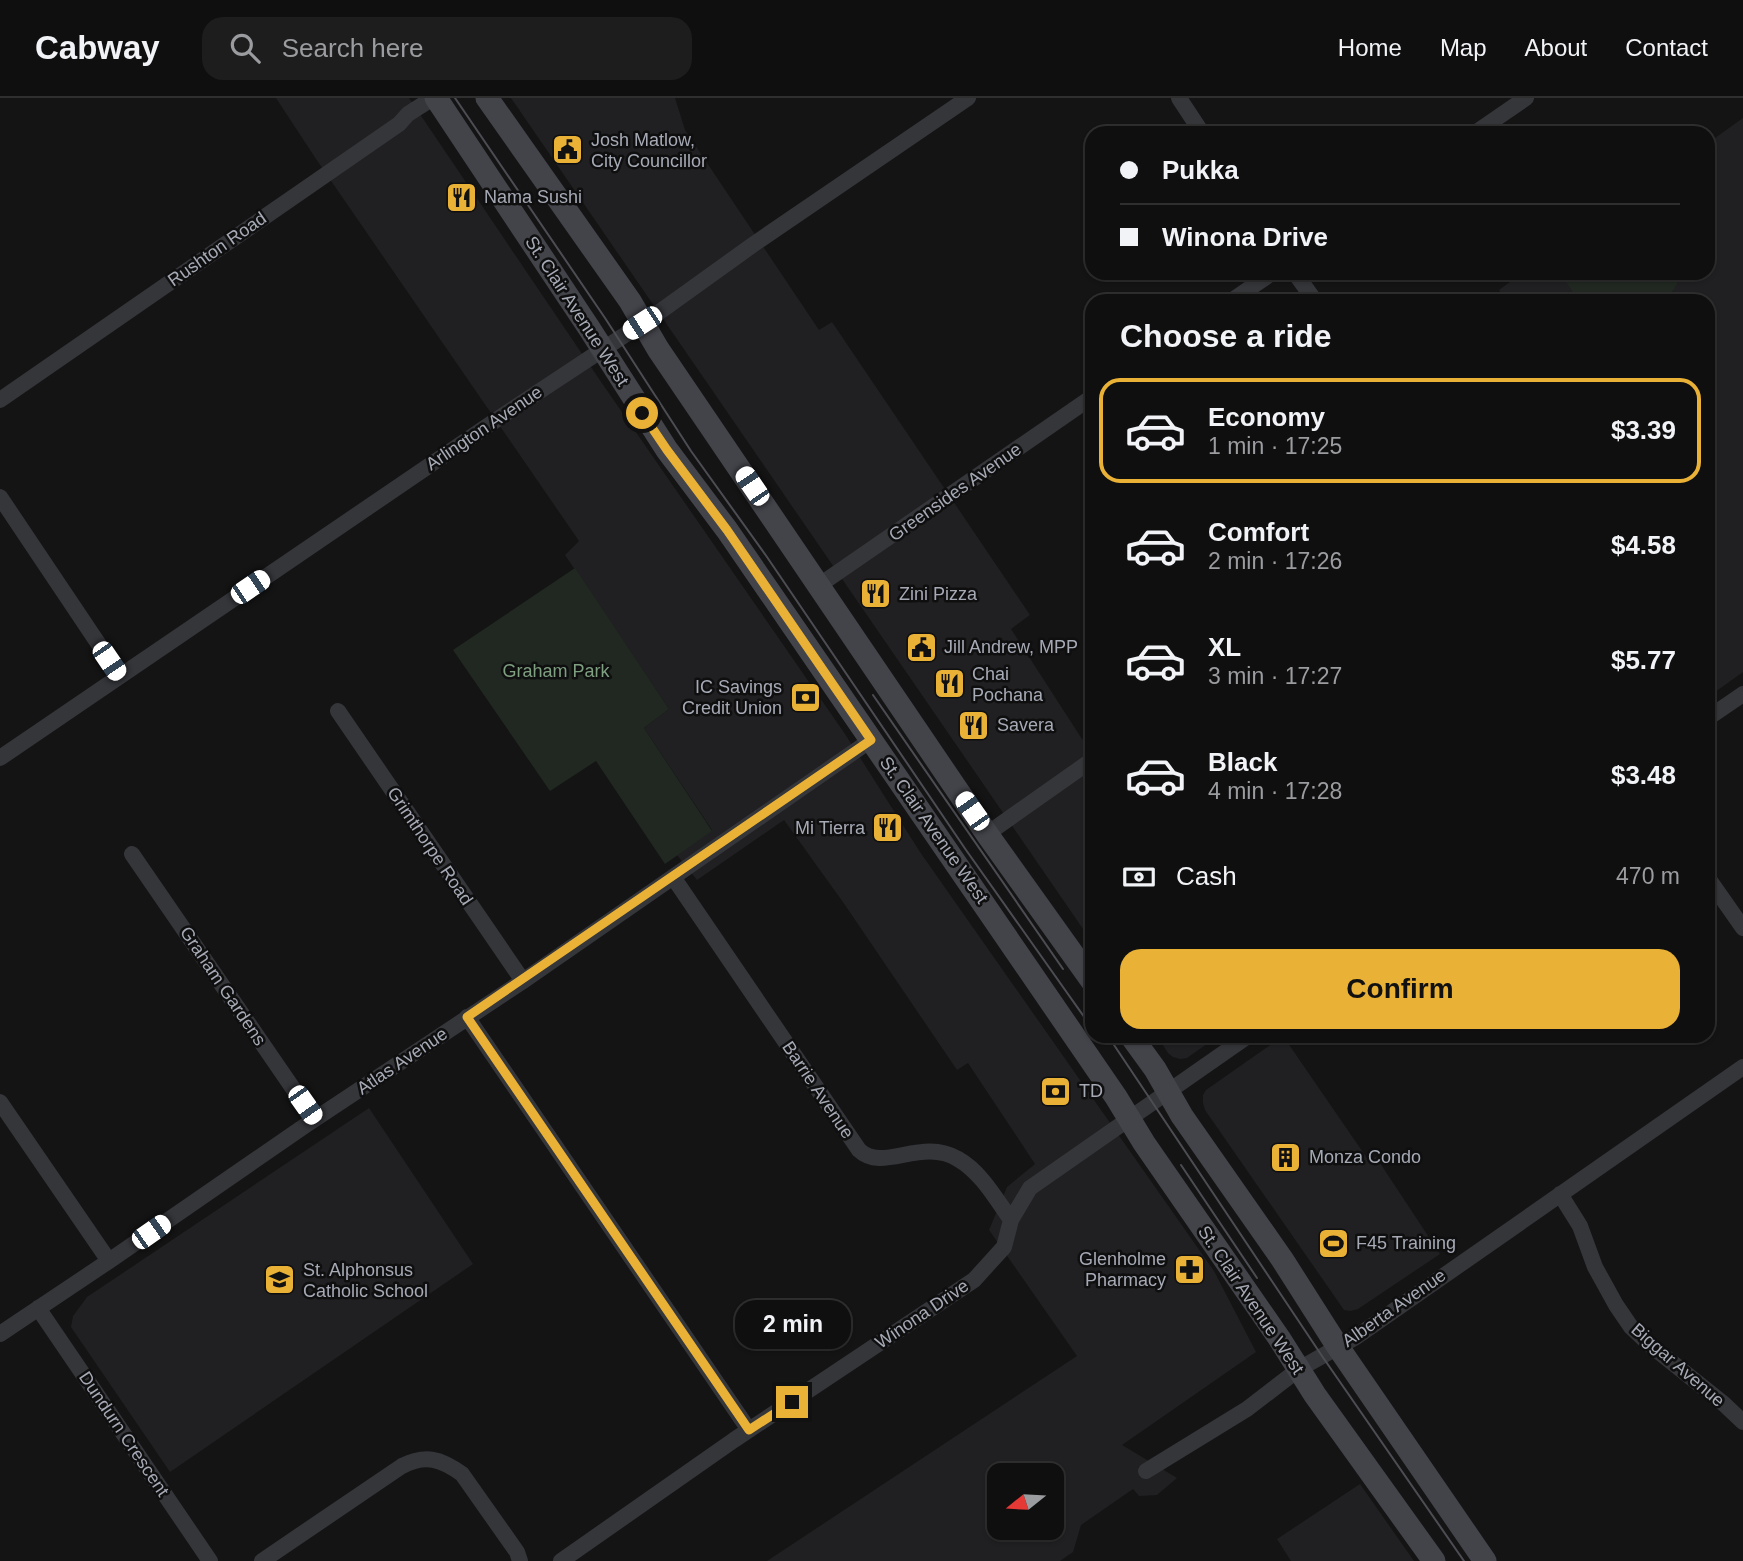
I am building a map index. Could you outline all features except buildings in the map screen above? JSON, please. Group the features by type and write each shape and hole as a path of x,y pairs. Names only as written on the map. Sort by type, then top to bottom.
{"main road":[{"name":"St. Clair Avenue West","path":"434,98 667,450 727,530 1116,1097 1144,1143 1279,1338 1315,1395 1434,1561"},
{"path":"487,98 630,301 658,349 818,586 1085,971"},
{"path":"1136,1043 1182,1116 1282,1259 1338,1347 1485,1561"}],"street":[{"name":"Rushton Road","path":"0,400 434,98"},
{"name":"Arlington Avenue","path":"0,758 642,323 968,98"},
{"path":"1180,98 1198,126"},
{"path":"1485,126 1526,98"},
{"path":"1241,294 1262,280"},
{"name":"Greensides Avenue","path":"818,586 1085,402"},
{"path":"0,497 120,676"},
{"path":"1715,713 1743,694"},
{"name":"Grimthorpe Road","path":"338,711 523,981"},
{"name":"Atlas Avenue","path":"0,1334 314,1119 523,981 871,740"},
{"path":"988,834 1085,765"},
{"name":"Graham Gardens","path":"132,854 314,1119"},
{"name":"Barrie Avenue","path":"673,877 859,1150 874,1159 933,1151 956,1158 972,1170 1011,1220"},
{"path":"1715,888 1743,928"},
{"path":"467,1017 749,1430"},
{"name":"Winona Drive","path":"561,1561 749,1430 974,1280 1004,1247 1011,1220 1030,1188 1238,1043"},
{"name":"Alberta Avenue","path":"1146,1471 1247,1409 1298,1369 1356,1336 1743,1067"},
{"path":"0,1102 109,1261"},
{"name":"Biggar Avenue","path":"1560,1194 1580,1226 1595,1267 1631,1327 1743,1422"},
{"name":"Dundurn Crescent","path":"38,1307 211,1561"},
{"path":"262,1561 402,1466 419,1459 429,1459 450,1465 462,1474 517,1552 520,1561"}],"shaded area":[{"path":"276,98 409,98 597,376 845,734 920,852 1214,1271 1256,1352 1122,1445 1177,1478 1157,1495 1139,1496 1133,1489 1081,1525 1073,1552 1060,1561 767,1561 1077,1356 989,1230 1007,1187 1035,1164 968,1063 957,1070 784,820 697,880 677,855 712,830 644,728 669,709 565,555 579,541"},
{"path":"511,98 675,98 685,130 819,330 832,322 1030,615 1011,629 1085,741 1085,932"},
{"path":"1743,118 1743,672 1715,692 1715,294 1502,294 1499,290 1513,280 1715,280 1715,138"},
{"path":"1162,1043 1208,1043 1187,1058 1180,1059 1168,1053"},
{"path":"1273,1043 1288,1043 1369,1161 1376,1157 1440,1254 1358,1309 1344,1310 1205,1110 1203,1095 1206,1090"},
{"name":"St. Alphonsus Catholic School","path":"369,1108 473,1264 170,1472 71,1327 73,1316 87,1297"},
{"path":"1360,1484 1414,1561 1291,1561 1277,1539"}],"green space":[{"path":"1565,280 1677,280 1671,294 1574,294"},
{"name":"Graham Park","path":"575,568 669,709 644,728 712,831 665,864 596,761 550,791 453,650"}],"tram line":[{"path":"455,98 605,318 691,451 1085,1018"},
{"path":"873,695 1063,969"},
{"path":"1113,1043 1322,1356 1464,1561"},
{"path":"1181,1165 1257,1278"}],"place":[{"name":"Josh Matlow, City Councillor","path":"568,150"},
{"name":"Nama Sushi","path":"461,197"},
{"name":"Zini Pizza","path":"876,594"},
{"name":"Jill Andrew, MPP","path":"921,647"},
{"name":"Chai Pochana","path":"949,684"},
{"name":"IC Savings Credit Union","path":"805,697"},
{"name":"Savera","path":"974,725"},
{"name":"Mi Tierra","path":"888,828"},
{"name":"TD","path":"1056,1091"},
{"name":"Monza Condo","path":"1286,1157"},
{"name":"F45 Training","path":"1333,1243"},
{"name":"Glenholme Pharmacy","path":"1189,1269"},
{"name":"St. Alphonsus Catholic School","path":"280,1280"}],"route":[{"path":"642,413 727,530 871,740 467,1017 749,1430 792,1402"}]}
